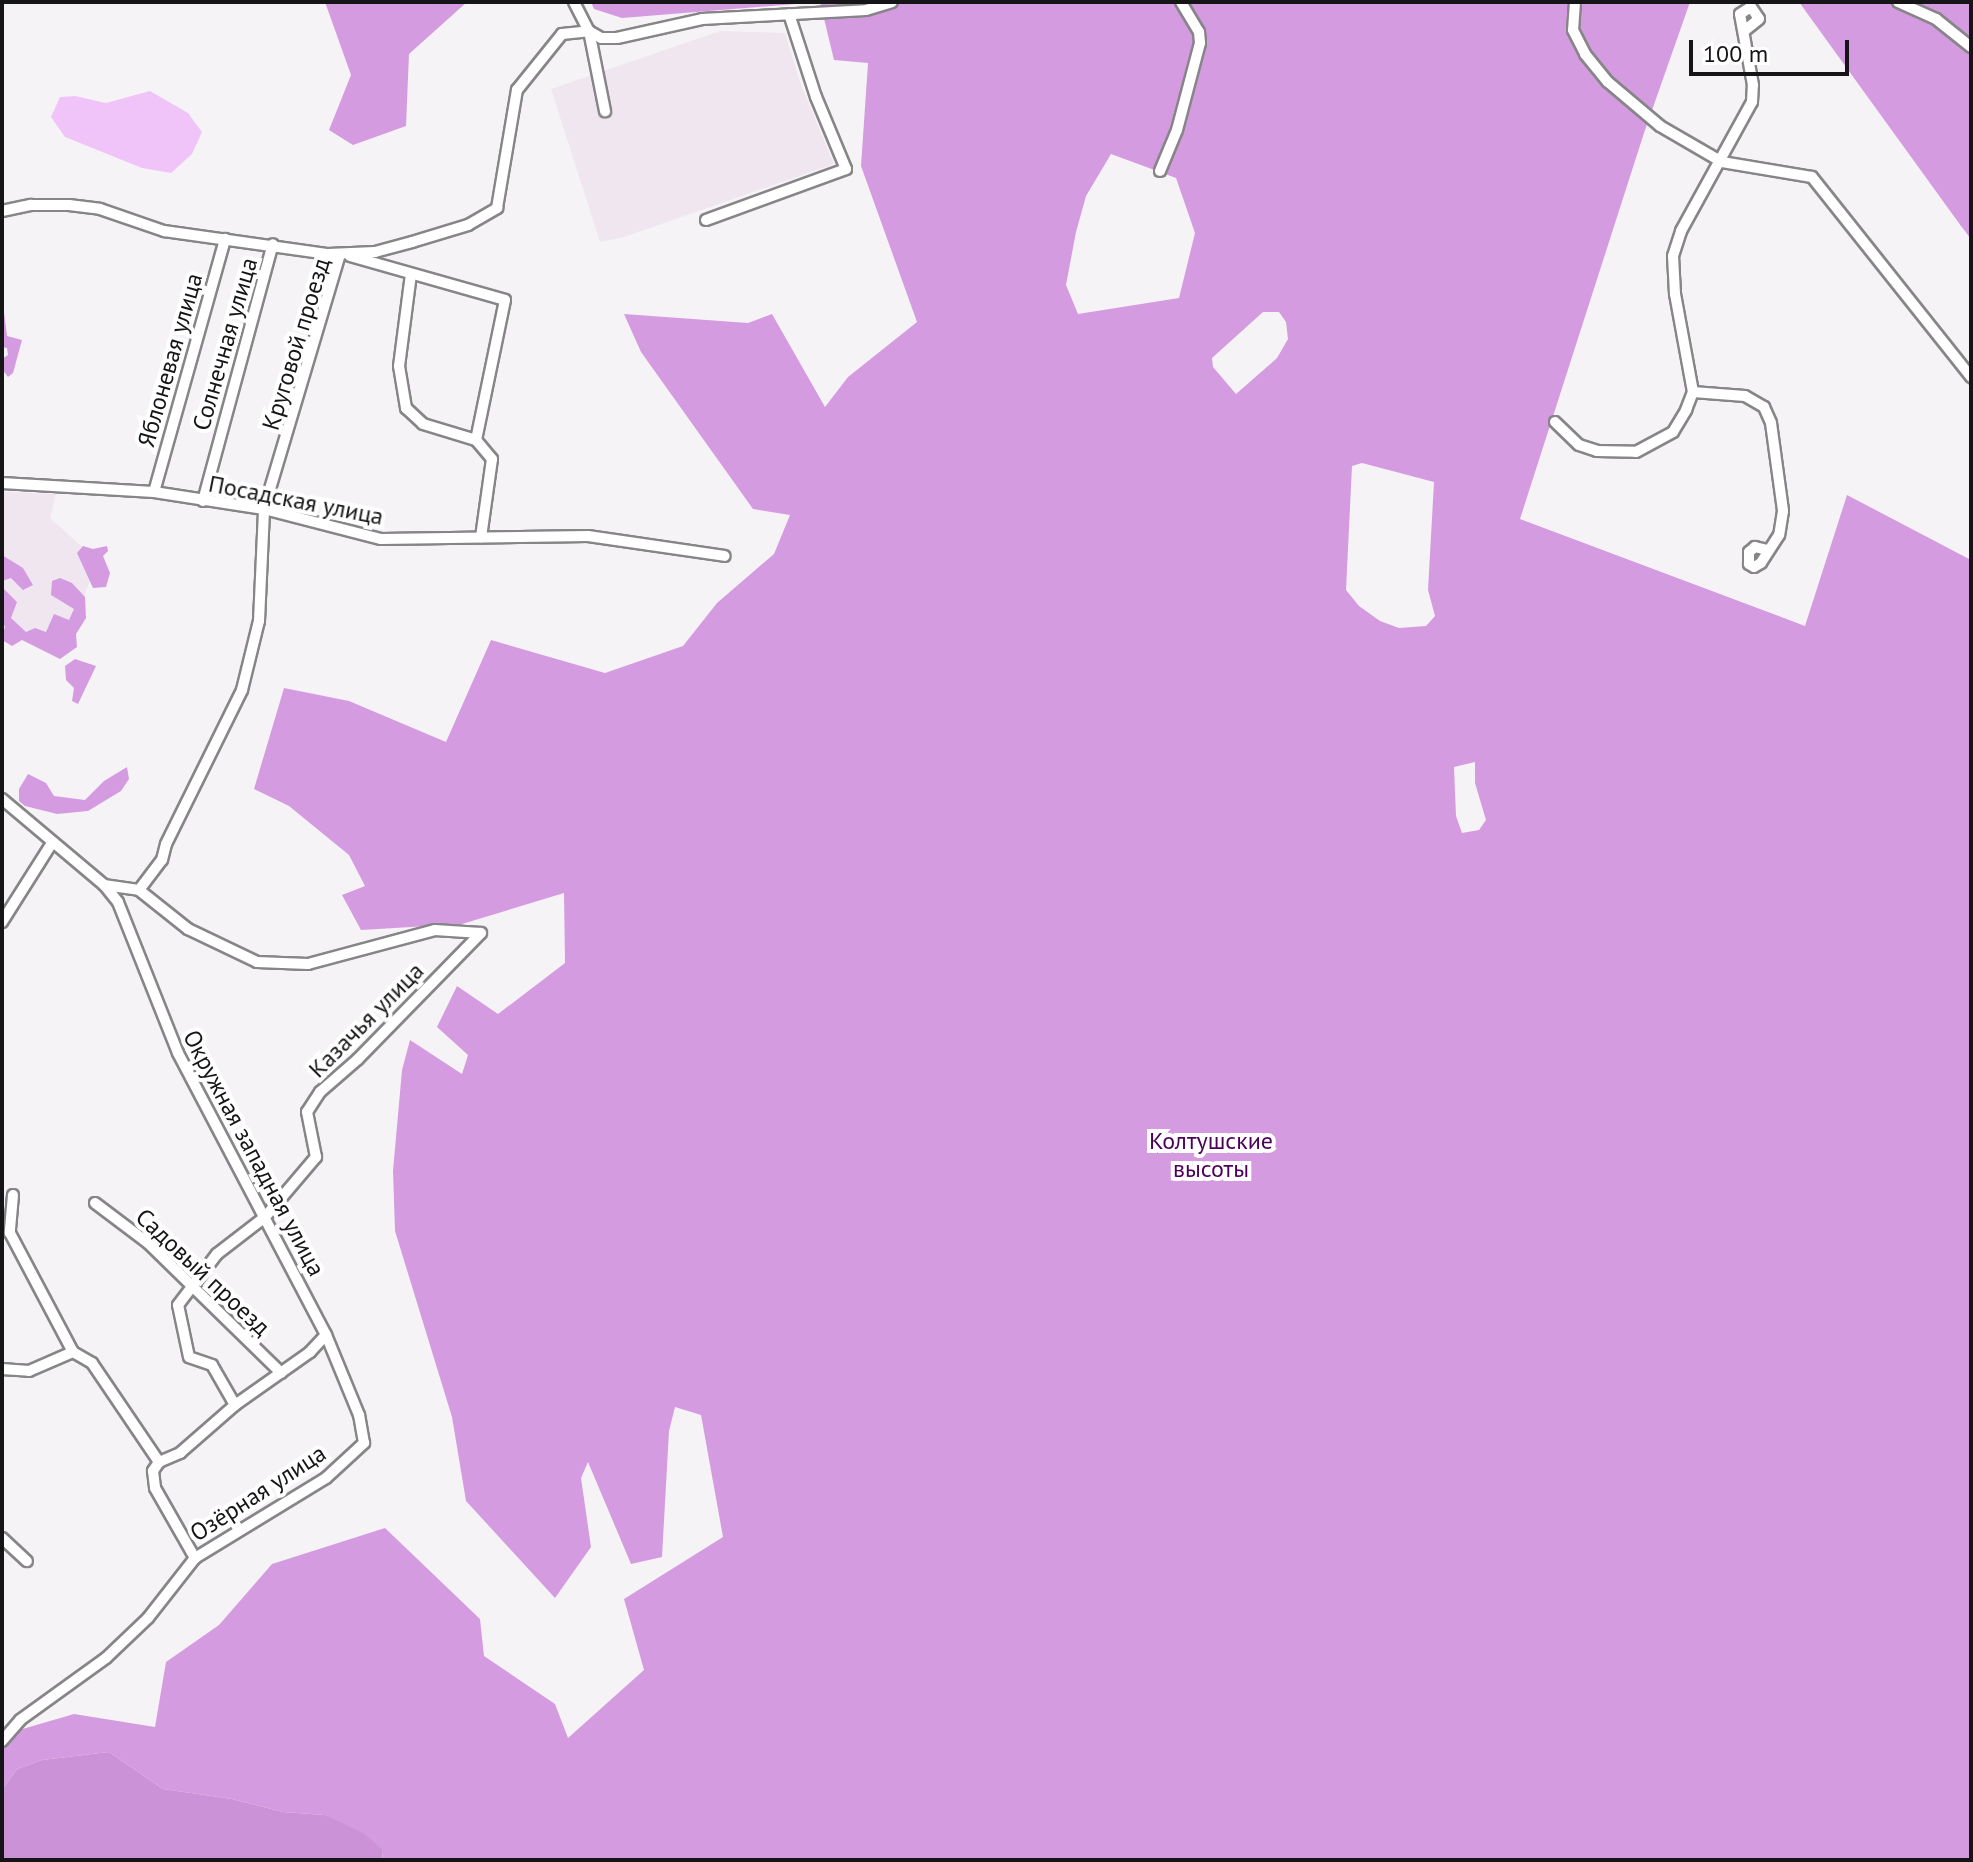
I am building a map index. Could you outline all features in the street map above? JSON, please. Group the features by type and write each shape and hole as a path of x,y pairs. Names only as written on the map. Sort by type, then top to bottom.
{"street":[{"path":"574,2 589,31 605,111"},
{"path":"2,211 31,205 69,205 100,209 164,231 340,254 375,252 468,225 497,208 517,90 562,34 589,31 601,38 617,38 687,21 866,10 892,2"},
{"path":"1160,171 1177,130 1200,43 1199,32 1181,2"},
{"path":"1575,2 1573,30 1585,54 1608,82 1649,118 1722,162 1812,177 1971,377"},
{"path":"1898,2 1936,19 1971,47"},
{"path":"706,220 846,169 816,97 789,14"},
{"path":"1555,422 1579,445 1597,451 1636,452 1673,432 1693,392 1675,294 1673,256 1681,231 1722,162 1752,102 1753,85 1744,31"},
{"name":"Яблоневая улица","path":"154,492 225,239"},
{"name":"Солнечная улица","path":"203,501 273,244"},
{"name":"Круговой проезд","path":"139,890 162,860 166,844 242,690 259,621 264,509 340,254 505,300 476,440"},
{"path":"411,274 399,366 406,408 423,424 476,440 492,459 481,537"},
{"path":"1693,392 1745,396 1764,407 1771,423 1783,511 1779,535 1767,550"},
{"name":"Посадская улица","path":"2,483 154,492 264,509 381,539 588,536 725,556"},
{"path":"2,799 104,885 139,890"},
{"path":"2,922 52,843"},
{"name":"Окружная западная улица","path":"104,885 118,902 178,1053 326,1335 359,1415 364,1443"},
{"name":"Казачья улица","path":"139,890 188,929 257,962 286,966 308,964 435,930 481,933 320,1092 307,1112 316,1157 265,1217 217,1254 178,1305 189,1357 212,1365 235,1405"},
{"path":"13,1195 10,1233 73,1352 92,1363 159,1462"},
{"name":"Садовый проезд","path":"95,1203 148,1243 281,1373"},
{"path":"195,1558 155,1488 153,1471 159,1462 180,1453 235,1405 281,1373 326,1335"},
{"path":"2,1369 29,1371 73,1352"},
{"name":"Озёрная улица","path":"2,1741 20,1720 106,1658 148,1618 195,1558 326,1478 364,1443"},
{"path":"2,1538 27,1561"}],"shaded area":[{"path":"720,31 785,33 801,85 834,164 624,237 600,242 551,89"},
{"path":"150,91 188,113 202,132 192,154 171,173 142,168 65,137 51,117 60,97 75,96 106,103"},
{"path":"2,492 56,494 50,518 89,553 100,556 61,653 2,618"},
{"path":"109,1752 163,1789 232,1799 283,1812 325,1815 363,1833 383,1850 382,1860 2,1860 2,1790 17,1769 42,1760"}],"green space":[{"path":"325,2 467,2 409,54 406,126 353,145 329,130 351,75"},
{"path":"591,2 820,2 622,18 594,9"},
{"name":"Колтушские высоты","path":"820,2 1690,2 1644,133 1520,519 1805,626 1847,495 1971,560 1971,1860 382,1860 383,1850 325,1815 283,1812 232,1799 163,1789 109,1752 42,1760 17,1769 2,1790 2,1735 74,1714 155,1727 166,1662 219,1625 272,1564 385,1528 480,1619 484,1656 555,1704 568,1738 644,1670 624,1599 723,1537 701,1415 675,1407 669,1431 662,1557 631,1564 588,1462 581,1478 591,1547 555,1598 466,1501 452,1417 395,1231 393,1171 402,1070 410,1040 462,1074 468,1055 437,1027 457,986 498,1014 565,963 564,893 462,924 361,930 342,895 365,886 349,855 289,806 254,789 284,688 349,701 446,742 491,640 605,673 683,646 717,603 774,554 790,515 753,509 641,352 624,314 748,323 772,314 825,407 848,377 917,322 861,166 868,63 834,60","holes":["1111,154 1176,178 1195,233 1179,298 1078,314 1066,285 1086,196","1263,312 1279,312 1286,322 1288,339 1277,358 1236,394 1213,367 1212,358","1362,463 1434,482 1428,590 1435,616 1426,626 1399,628 1380,621 1359,606 1346,590 1352,466","1475,762 1475,783 1486,820 1479,830 1462,833 1456,816 1454,767"]},
{"path":"1799,2 1971,2 1971,239 1961,226"},
{"path":"2,296 7,336 22,340 13,373 8,377 2,369 2,359 8,355 7,348 2,347"},
{"path":"83,546 93,549 107,546 108,551 103,556 110,573 106,587 93,588 77,553"},
{"path":"2,555 23,568 33,585 23,590 11,578 2,581"},
{"path":"60,578 72,583 85,597 86,618 76,634 77,647 60,659 22,640 12,646 2,640 5,626 2,624 2,587 17,602 11,618 26,632 35,628 46,632 54,614 69,620 74,609 51,595 52,581"},
{"path":"75,659 96,666 78,704 72,701 74,688 66,680 65,666"},
{"path":"127,767 129,779 121,791 88,811 57,814 25,806 19,801 19,789 28,774 46,783 54,796 85,800 104,781"}]}
